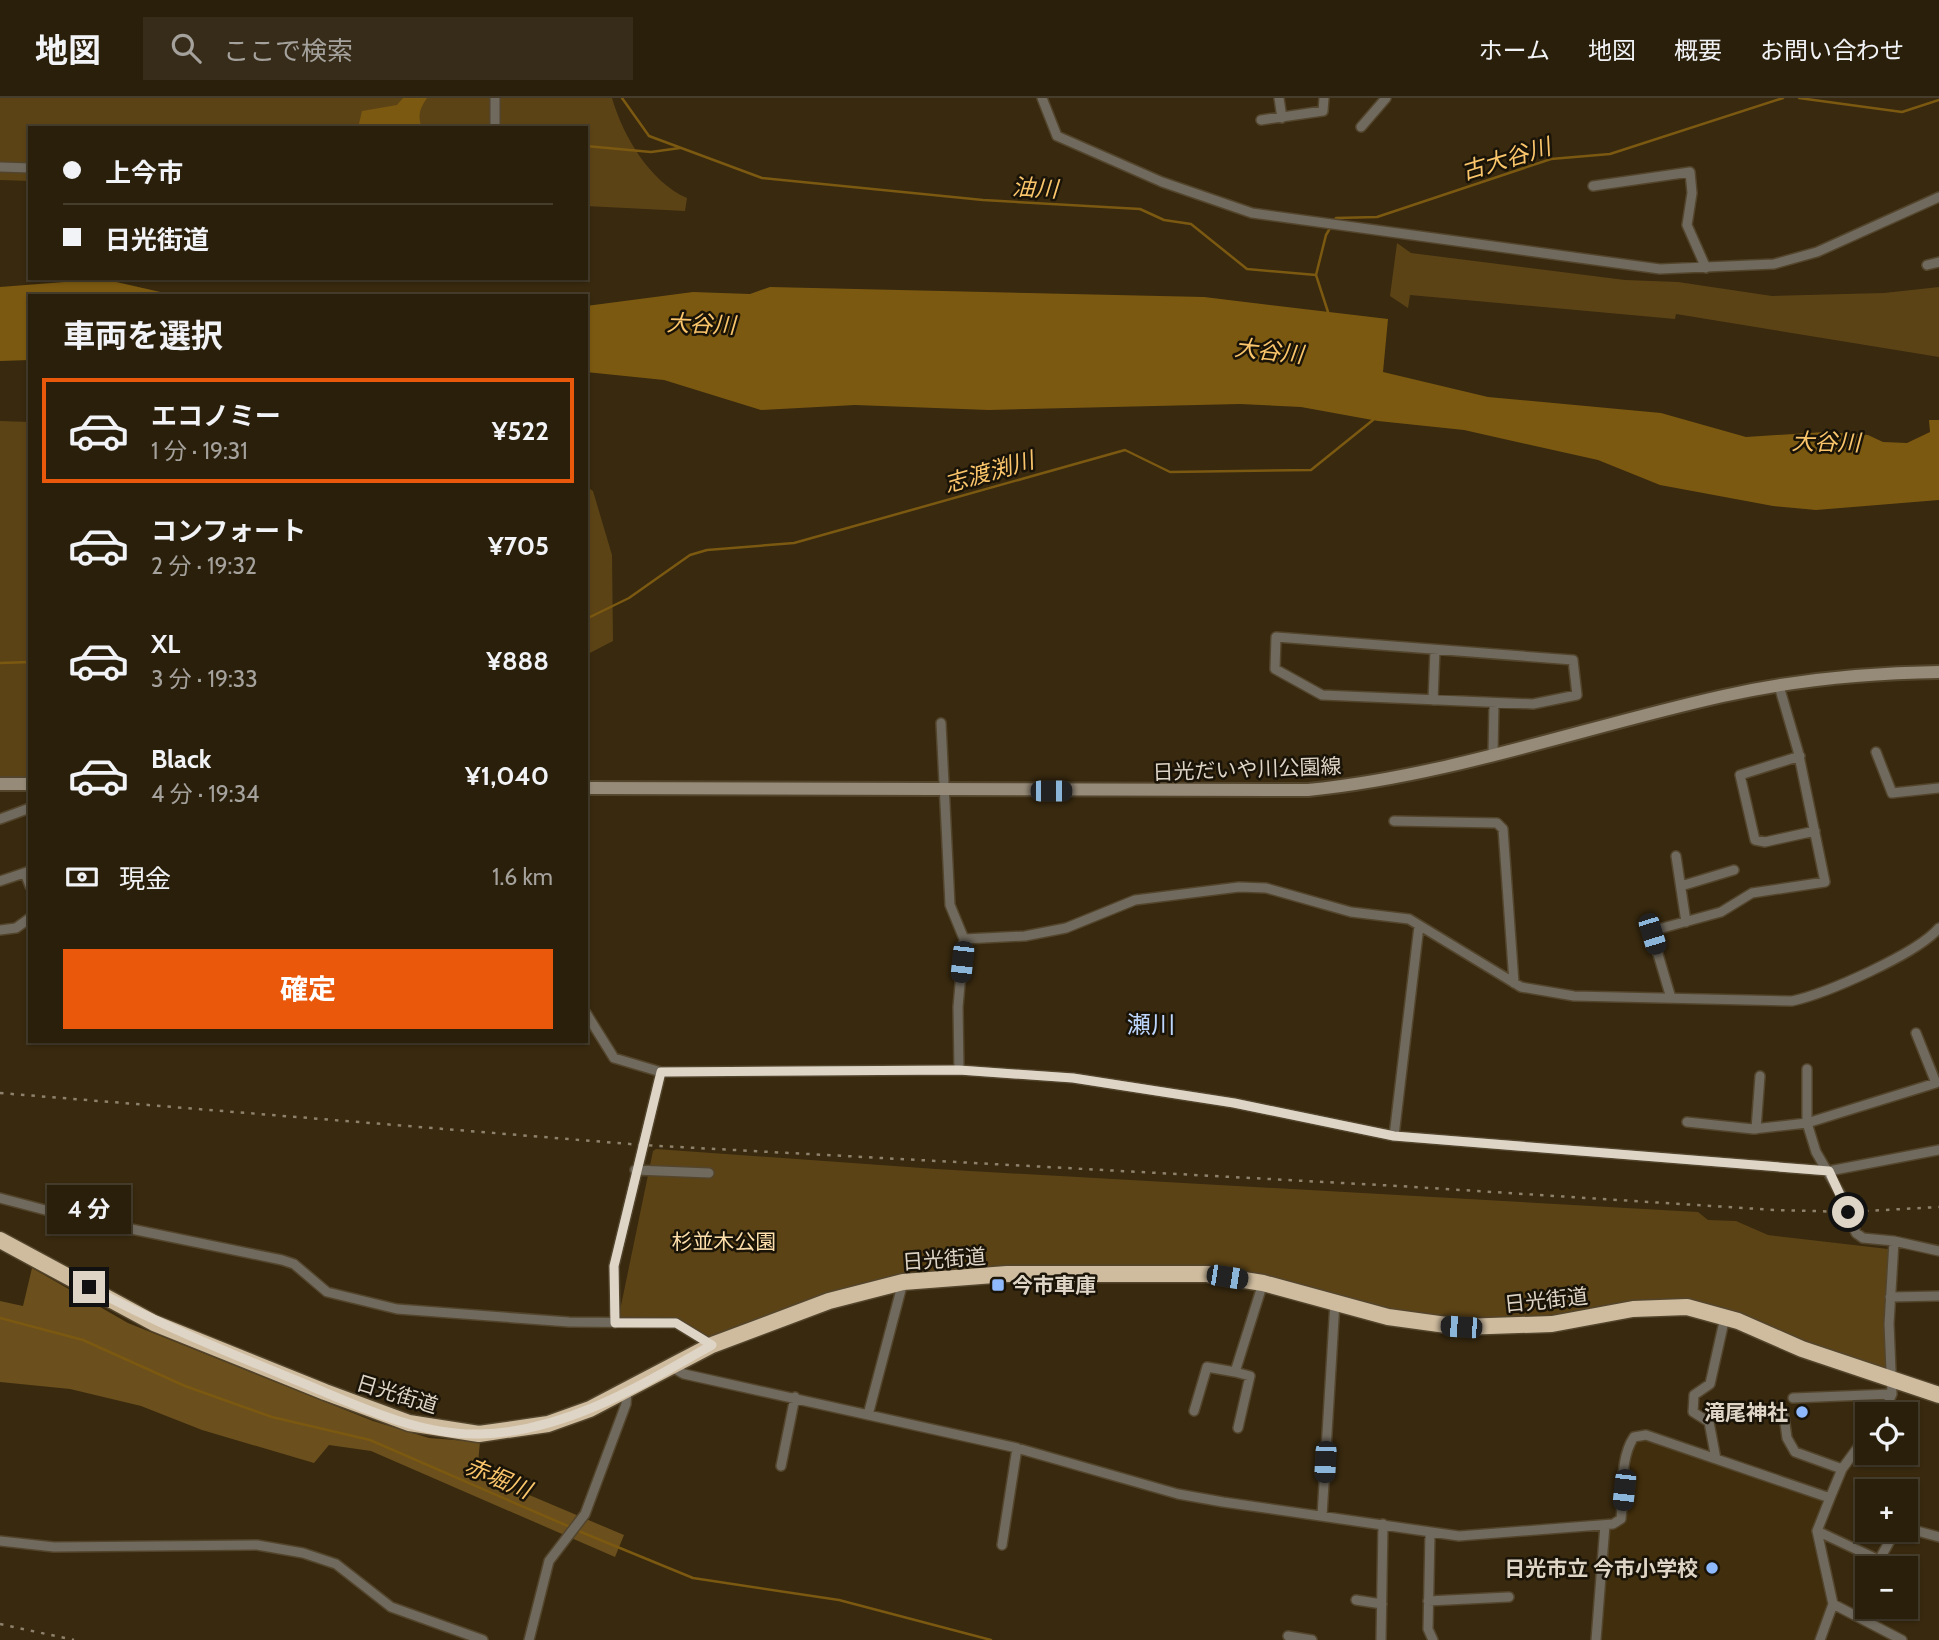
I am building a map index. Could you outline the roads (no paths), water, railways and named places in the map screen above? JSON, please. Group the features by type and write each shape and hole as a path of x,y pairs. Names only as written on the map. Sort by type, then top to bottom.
{"highway":[{"name":"日光街道","path":"0,1240 154,1323 409,1423 479,1434 514,1431 571,1417 712,1345 793,1313 903,1282 1007,1274 1185,1273 1262,1283 1388,1317 1461,1327 1552,1324 1660,1306 1687,1307 1725,1317 1892,1387 1939,1395"}],"main road":[{"name":"日光だいや川公園線","path":"588,788 1308,790 1380,781 1722,696 1779,685 1846,676 1939,672"},
{"path":"0,784 28,784"}],"street":[{"path":"495,98 495,126"},
{"path":"1042,98 1058,136 1108,160 1252,213 1660,270 1774,264 1817,252 1939,197"},
{"path":"1279,98 1282,118"},
{"path":"1261,120 1323,111 1324,98"},
{"path":"1361,127 1386,98"},
{"path":"0,167 28,168"},
{"path":"1593,186 1686,170 1690,172 1692,193 1687,225 1706,268"},
{"path":"1927,265 1939,262"},
{"path":"1276,637 1435,650 1573,660 1577,695 1533,704 1322,695 1275,669 1276,637"},
{"path":"1433,700 1435,650"},
{"path":"1671,998 1652,934 1655,930 1721,912 1752,893 1825,882 1800,756 1779,685"},
{"path":"1493,754 1494,703"},
{"path":"941,723 950,905 964,939 958,1007 959,1070"},
{"path":"1875,752 1892,793 1939,788"},
{"path":"1800,756 1740,775 1755,840 1765,842 1815,831"},
{"path":"0,819 28,809"},
{"path":"1394,821 1497,823 1503,829 1514,983"},
{"path":"1676,856 1686,922"},
{"path":"1681,886 1734,870"},
{"path":"0,881 28,872"},
{"path":"964,939 1025,936 1066,928 1135,900 1239,887 1266,888 1351,912 1409,919 1514,983 1574,996 1791,1001 1813,997 1857,978 1938,933"},
{"path":"0,930 16,928 28,919"},
{"path":"1394,1136 1419,926"},
{"path":"588,1016 614,1058 661,1072 959,1070 1073,1078 1234,1103 1394,1136 1829,1171 1939,1150"},
{"path":"1687,1122 1756,1129 1807,1123 1938,1084 1916,1033"},
{"path":"1807,1069 1807,1123 1816,1152 1829,1171 1856,1233 1863,1238 1894,1241 1939,1251"},
{"path":"615,1323 614,1266 635,1170 661,1072"},
{"path":"1756,1129 1760,1076"},
{"path":"635,1170 709,1174"},
{"path":"0,1198 68,1216 282,1260 294,1264 327,1292 357,1301 397,1309 615,1323 676,1323 712,1345"},
{"path":"1887,1402 1892,1387 1889,1362 1894,1241"},
{"path":"868,1415 903,1282"},
{"path":"1235,1372 1262,1283"},
{"path":"1890,1297 1939,1296"},
{"path":"1322,1516 1335,1302"},
{"path":"1716,1459 1709,1422 1693,1412 1692,1407 1694,1395 1710,1384 1725,1317"},
{"path":"672,1367 684,1374 1017,1448 1178,1494 1430,1533 1459,1536 1614,1524 1622,1519 1623,1476 1629,1444 1634,1437 1646,1435 1830,1498"},
{"path":"1194,1411 1207,1367 1250,1376 1238,1428"},
{"path":"1793,1398 1892,1387"},
{"path":"528,1640 548,1561 585,1514 626,1404 627,1390"},
{"path":"781,1466 795,1397"},
{"path":"1784,1416 1787,1438 1795,1452 1842,1469"},
{"path":"1002,1545 1017,1448"},
{"path":"1820,1640 1833,1604 1817,1531 1842,1469 1855,1451"},
{"path":"1381,1640 1383,1524"},
{"path":"1596,1640 1605,1525"},
{"path":"1817,1531 1879,1560 1889,1542"},
{"path":"1918,1531 1939,1537"},
{"path":"1430,1533 1428,1629 1433,1640"},
{"path":"0,1541 54,1547 257,1545 303,1553 336,1564 391,1607 483,1640"},
{"path":"1428,1601 1509,1597"},
{"path":"1356,1600 1382,1604"},
{"path":"1833,1604 1902,1640"},
{"path":"1287,1636 1312,1640"}],"water":[{"path":"403,98 427,98 420,112 422,126 358,126 362,111 397,105"},
{"path":"107,280 169,294 28,294 28,360 0,361 0,287"},
{"name":"大谷川","path":"770,287 1204,297 1388,319 1383,372 1488,397 1661,413 1746,437 1825,432 1868,435 1883,442 1907,443 1930,432 1929,420 1939,420 1939,500 1816,510 1773,506 1660,485 1598,460 1464,430 1378,421 1301,407 1240,404 989,410 855,405 761,410 664,380 588,372 588,306 693,292 750,294"}],"waterway":[{"name":"油川","path":"622,98 649,136 762,178 983,200 1140,209 1164,220 1191,224 1247,269 1316,275"},
{"name":"古大谷川","path":"1316,275 1326,235 1336,218 1377,217 1551,159 1610,154 1783,98"},
{"name":"古大谷川","path":"1799,98 1902,112 1939,100"},
{"path":"588,146 651,152 680,148"},
{"name":"油川","path":"1316,275 1328,312"},
{"name":"志渡渕川","path":"588,618 629,598 690,555 707,550 794,543 1125,450 1170,472 1311,470 1373,420"},
{"name":"志渡渕川","path":"0,663 28,662"},
{"name":"赤堀川","path":"0,1318 83,1340 185,1386 272,1417 370,1440 570,1527"},
{"name":"赤堀川","path":"576,1530 693,1578 839,1600 991,1640"}],"railway":[{"path":"0,1093 642,1145 1398,1186 1775,1210 1848,1212 1939,1207"},
{"path":"0,1624 74,1640"}],"place":[{"name":"今市車庫","path":"998,1285"},
{"name":"滝尾神社","path":"1802,1412"},
{"name":"日光市立 今市小学校","path":"1712,1568"}],"district":[{"name":"瀬川","path":"1151,1024"}],"park label":[{"name":"杉並木公園","path":"724,1241"}]}
